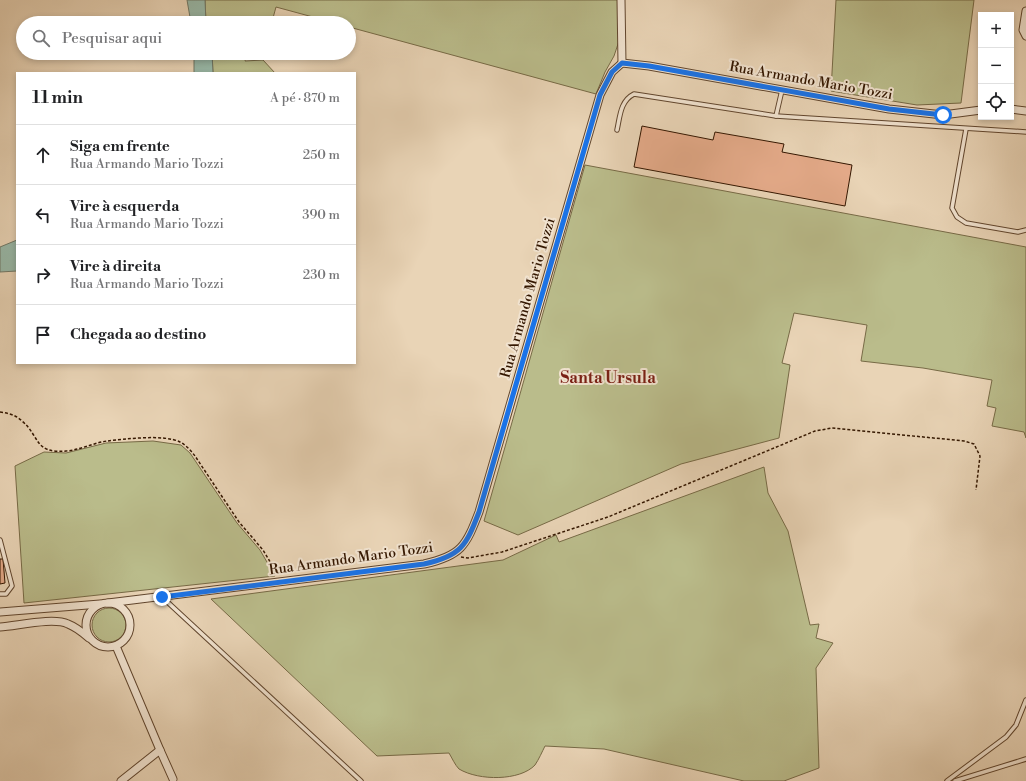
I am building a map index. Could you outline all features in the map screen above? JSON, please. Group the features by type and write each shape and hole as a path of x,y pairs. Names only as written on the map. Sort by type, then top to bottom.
{"street":[{"path":"621,0 622,63"},
{"path":"1026,11 1024,30 1026,36"},
{"name":"Rua Armando Mario Tozzi","path":"0,612 106,604 424,564 451,556 461,548 468,538 479,512 600,95 612,72 622,63 649,66 889,109 926,114 943,115 978,110"},
{"path":"1014,109 1026,111"},
{"path":"0,628 56,622 67,623 79,629 94,642 104,647 116,646 127,636 130,622 123,609 116,605 106,604 93,609 86,621 87,633 94,642"},
{"path":"116,646 174,780"},
{"path":"122,781 160,750"}],"lane":[{"path":"776,116 782,89"},
{"path":"617,130 622,106 625,100 634,94 776,116 1026,132"},
{"path":"966,129 952,208 957,217 966,222 1018,232 1026,230"},
{"path":"0,540 12,586 10,591 0,594"},
{"path":"162,597 361,781"},
{"path":"947,781 1006,737 1016,725 1026,700"},
{"path":"955,781 1026,759"}],"path":[{"path":"0,412 16,416 24,422 37,442 44,448 52,450 66,452 107,441 161,438 180,442 195,456 239,522 264,550 283,582"},
{"path":"451,556 468,558 502,552 608,517 798,437 815,431 832,428 964,441 974,444 980,456 976,490"}],"green space":[{"path":"205,0 618,0 619,41 614,56 605,72 596,94 356,29 356,16 309,16 276,7 274,16 206,16"},
{"path":"836,0 974,0 961,103 917,105 831,91"},
{"path":"212,60 263,60 274,72 213,72"},
{"path":"585,165 1026,247 1026,438 1024,432 992,426 996,408 987,406 992,380 923,368 861,361 867,325 794,313 782,363 790,365 779,438 681,464 518,535 484,521"},
{"path":"153,441 181,445 190,453 237,523 260,550 275,576 24,603 15,466 44,452 66,453 106,443"},
{"path":"764,467 768,493 788,531 810,625 819,624 816,638 833,643 816,668 819,768 784,781 744,781 604,749 545,746 535,765 528,770 520,774 499,778 477,776 459,769 449,753 377,756 211,599 503,560 556,535 559,542"},
{"path":"109,608 121,613 126,625 121,637 109,642 97,637 92,625 97,613"}],"shaded area":[{"path":"187,0 205,0 206,16 190,16"},
{"path":"194,60 212,60 213,72 194,72"},
{"path":"16,240 16,271 0,272 0,247"}],"building":[{"path":"642,126 713,140 715,132 784,144 782,152 852,165 845,206 634,167"},
{"path":"0,559 3,559 5,583 0,584"}],"district":[{"name":"Santa Ursula","path":"608,378"}],"route":[{"path":"162,597 424,564 439,561 451,556 461,548 468,538 479,512 600,95 607,79 617,66 622,63 649,66 889,109 943,115"}]}
